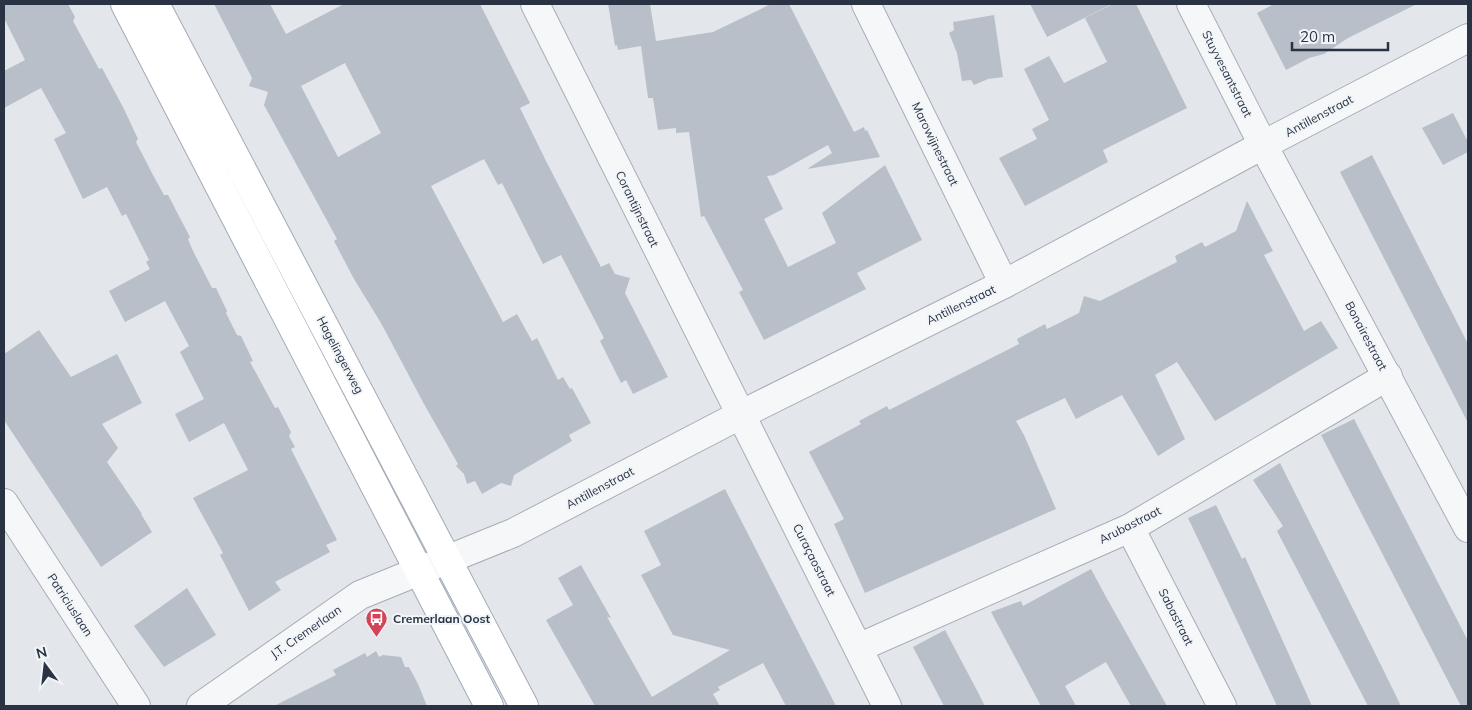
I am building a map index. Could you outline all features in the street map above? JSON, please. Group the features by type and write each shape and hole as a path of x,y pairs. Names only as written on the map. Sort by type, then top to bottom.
{"main road":[{"path":"125,4 489,706"},
{"name":"Hagelingerweg","path":"155,4 524,706"}],"street":[{"name":"Corantijnstraat","path":"535,4 740,415"},
{"name":"Marowijnestraat","path":"866,4 1004,284"},
{"name":"Stuyvesantstraat","path":"1191,4 1263,145"},
{"name":"Antillenstraat","path":"419,571 513,533 740,415 1004,284 1468,38"},
{"name":"Bonairestraat","path":"1263,145 1468,528"},
{"name":"Arubastraat","path":"858,648 1130,528 1388,376"},
{"name":"Curaçaostraat","path":"740,415 887,706"},
{"name":"Patriciuslaan","path":"4,503 136,706"},
{"name":"Sabastraat","path":"1130,528 1222,706"},
{"name":"J.T. Cremerlaan","path":"201,706 360,595 419,571"}],"building":[{"path":"4,4 68,4 75,17 73,21 99,69 102,68 124,109 138,139 136,142 153,175 164,195 168,195 190,237 188,239 193,251 212,288 216,288 237,335 241,336 253,361 250,362 275,408 278,407 291,432 289,436 295,447 291,449 337,540 326,545 330,552 275,582 281,590 249,611 220,555 223,553 193,498 248,470 224,423 189,442 175,414 204,399 180,352 189,346 165,301 125,322 109,291 150,269 146,262 149,260 126,214 122,216 107,187 83,199 54,139 66,133 41,88 4,108 4,71 25,60 4,18"},
{"path":"214,4 270,4 286,34 344,4 480,4 530,103 520,108 546,161 601,267 609,263 615,274 630,278 625,293 668,377 633,394 626,380 621,383 600,341 604,338 561,255 543,264 502,183 498,185 484,159 431,186 503,322 517,314 532,341 537,338 558,380 563,377 570,389 572,388 591,423 569,435 572,441 514,475 511,486 501,483 482,494 475,481 467,484 464,474 456,466 458,464 381,323 354,279 334,241 337,239 264,105 268,92 249,86 252,78","holes":["345,63 381,133 338,157 301,86"]},
{"path":"608,4 650,4 656,41 713,32 771,4 789,4 854,132 864,127 880,157 807,169 832,153 828,145 774,175 767,176 783,209 764,219 788,267 836,243 822,213 885,165 922,240 857,273 866,289 764,340 739,292 743,290 704,216 701,217 689,132 676,133 676,128 658,130 653,98 648,98 641,46 618,50 617,45 615,46"},
{"path":"1030,4 1112,4 1047,37"},
{"path":"1113,4 1136,4 1187,108 1103,150 1108,162 1025,206 999,158 1037,139 1032,129 1049,120 1024,69 1049,56 1064,83 1107,62 1085,18"},
{"path":"1274,4 1417,4 1348,38 1324,54 1309,58 1286,70 1257,13"},
{"path":"994,15 1003,77 988,79 974,85 971,80 962,81 957,53 949,33 954,30 953,22"},
{"path":"1453,113 1468,142 1468,152 1443,165 1422,128"},
{"path":"1372,155 1468,344 1468,423 1340,172"},
{"path":"1247,201 1273,251 1264,255 1304,331 1321,321 1338,348 1215,421 1177,362 1155,375 1185,439 1158,456 1122,395 1076,419 1065,398 1016,421 1056,509 865,593 834,524 844,519 809,452 861,424 859,421 887,406 889,410 1019,344 1017,339 1045,324 1047,329 1079,313 1084,296 1100,301 1177,262 1175,256 1202,242 1205,247 1236,231"},
{"path":"39,330 71,377 117,354 142,403 102,424 118,448 107,462 152,532 101,567 4,420 4,354"},
{"path":"1354,419 1468,641 1468,706 1461,706 1321,435"},
{"path":"1280,463 1401,706 1368,706 1277,531 1283,526 1253,480"},
{"path":"725,489 836,706 786,706 763,663 718,687 720,690 713,694 720,706 595,706 546,620 573,605 558,578 581,565 611,618 607,617 652,697 730,650 673,635 641,575 661,565 644,531"},
{"path":"1216,505 1242,559 1245,557 1312,706 1277,706 1188,518"},
{"path":"1091,569 1167,706 1131,706 1106,662 1065,686 1076,706 1041,706 991,612 1021,601 1023,606"},
{"path":"187,588 216,635 164,667 134,626"},
{"path":"945,630 985,706 944,706 913,647"},
{"path":"376,651 379,657 383,655 401,657 405,667 409,667 427,706 274,706 336,675 333,670 365,653 367,657"}],"place":[{"name":"Cremerlaan Oost","path":"377,638"}]}
